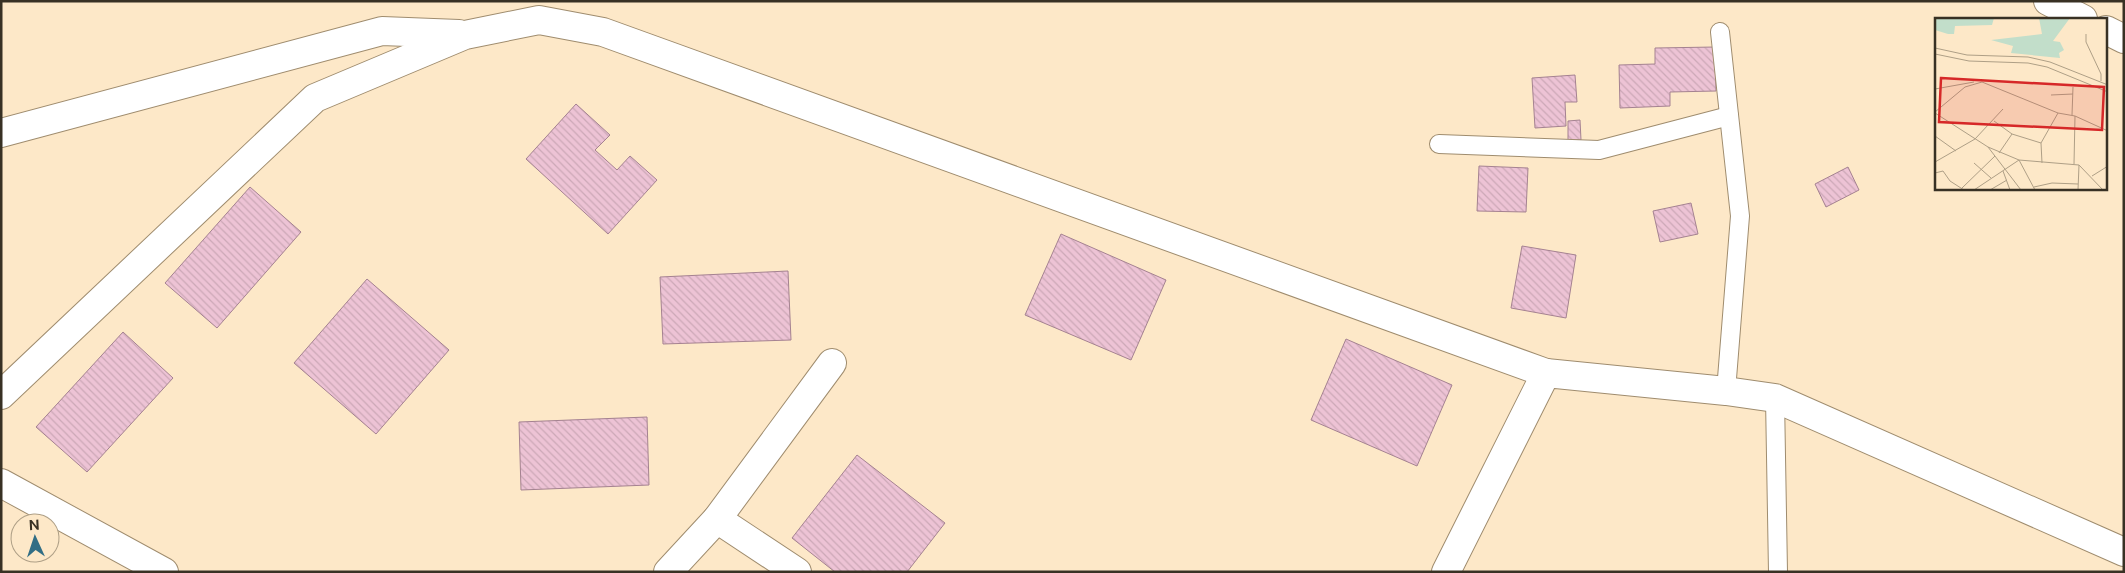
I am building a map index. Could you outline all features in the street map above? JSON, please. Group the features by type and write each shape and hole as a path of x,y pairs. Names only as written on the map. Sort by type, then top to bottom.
{"street":[{"path":"2048,1 2081,18"},
{"path":"1,395 315,98 465,35 539,20 604,32 1546,374 1726,390 1774,398 2124,552"},
{"path":"1,133 382,31 465,35"},
{"path":"2108,31 2124,39"},
{"path":"668,572 717,519 832,363"},
{"path":"1446,572 1546,374"},
{"path":"1,483 164,572"},
{"path":"717,519 797,572"}],"lane":[{"path":"1720,32 1740,216 1726,390"},
{"path":"1439,144 1599,150 1729,116"},
{"path":"1774,398 1778,572"}],"building":[{"path":"1715,47 1716,91 1670,92 1670,106 1620,108 1619,65 1655,64 1655,48"},
{"path":"1575,75 1577,102 1565,102 1566,126 1535,128 1532,78"},
{"path":"576,104 610,135 595,150 617,170 630,156 657,180 608,234 526,159"},
{"path":"1580,120 1581,140 1568,140 1568,121"},
{"path":"1479,166 1528,168 1526,212 1477,211"},
{"path":"1848,167 1859,190 1826,207 1815,184"},
{"path":"250,187 301,232 217,328 165,283"},
{"path":"1691,203 1698,234 1660,242 1653,211"},
{"path":"1061,234 1166,280 1131,360 1025,315"},
{"path":"1522,246 1576,255 1566,318 1511,308"},
{"path":"788,271 791,340 663,344 660,277"},
{"path":"367,279 449,350 376,434 294,363"},
{"path":"123,332 173,378 87,472 36,427"},
{"path":"1346,339 1452,385 1417,466 1311,420"},
{"path":"647,417 649,485 521,490 519,422"},
{"path":"857,455 945,523 907,572 835,572 792,538"}]}
